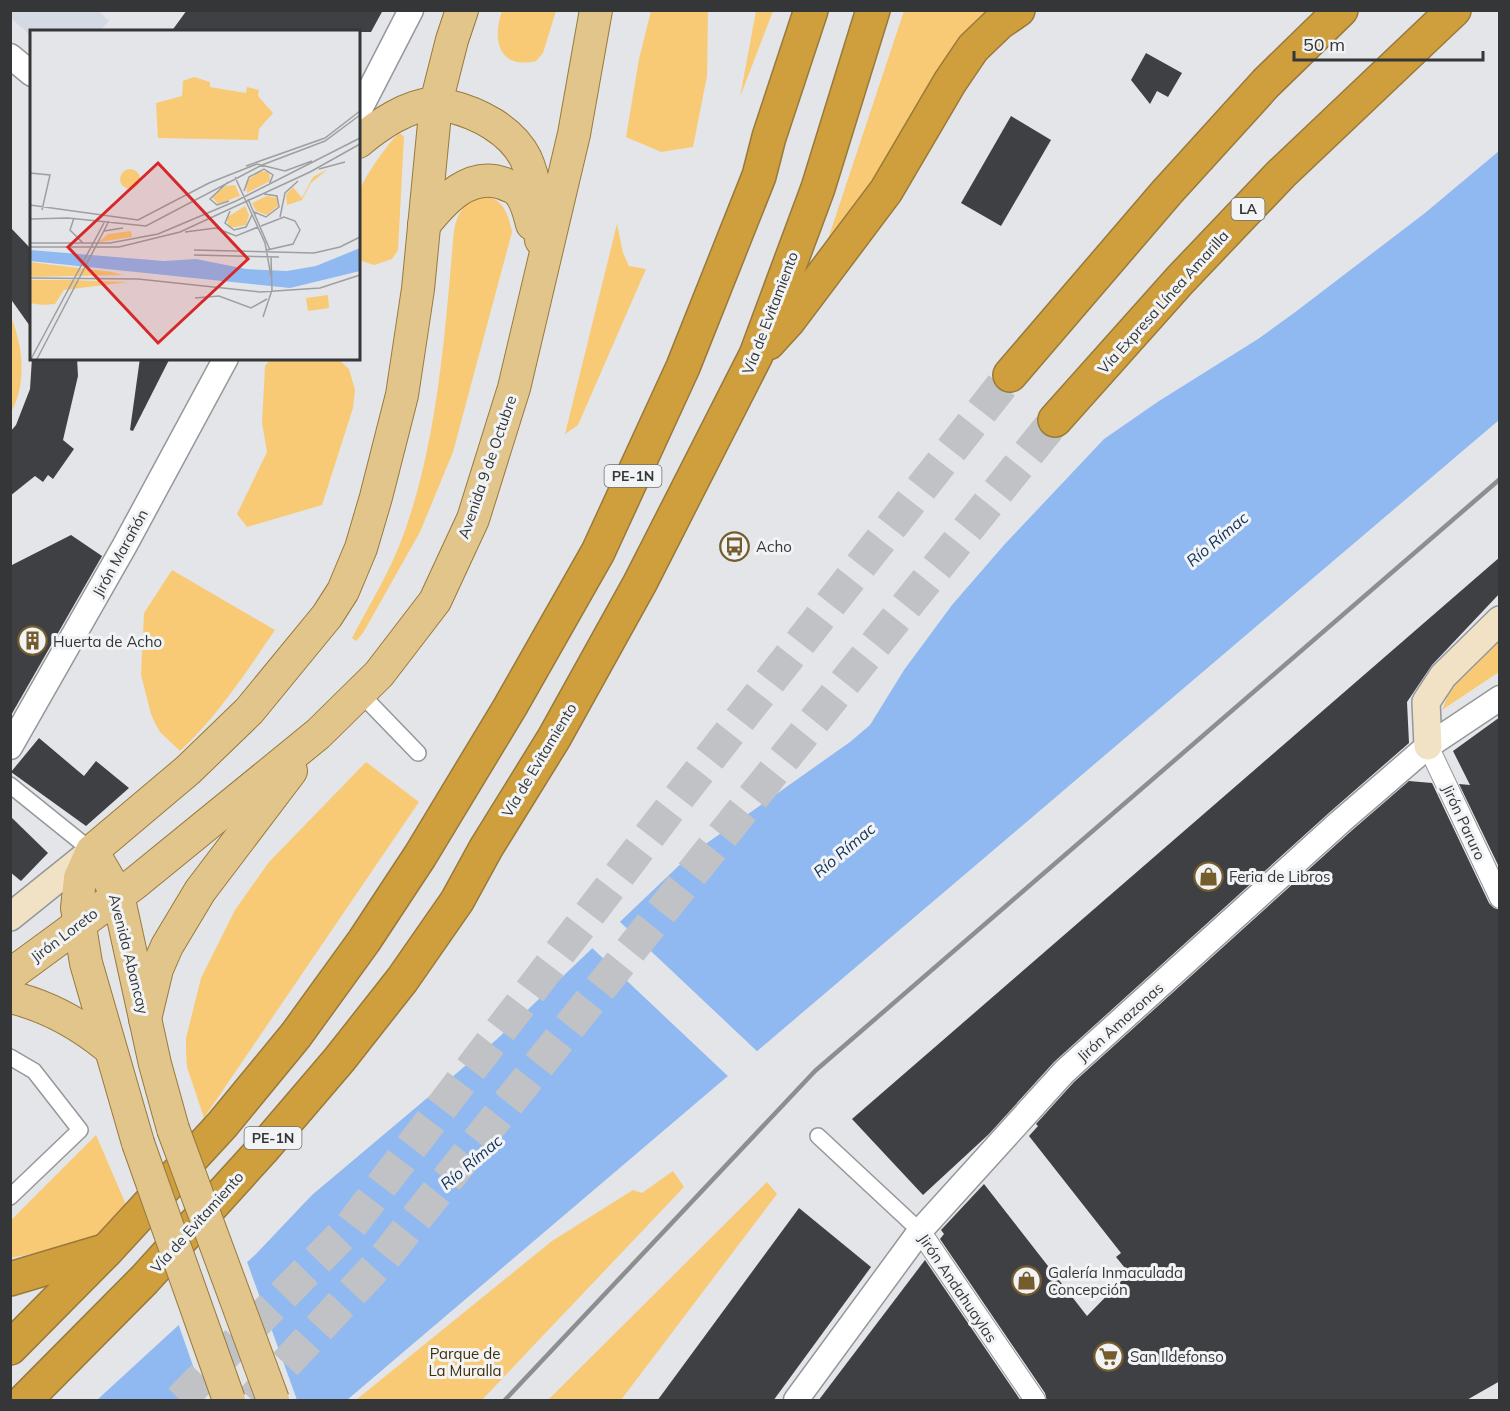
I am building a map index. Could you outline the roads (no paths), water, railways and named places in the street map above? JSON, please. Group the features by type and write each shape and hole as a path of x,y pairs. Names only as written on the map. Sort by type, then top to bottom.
{"highway":[{"name":"PE-1N","path":"10,1348 106,1251 222,1125 296,1035 357,951 420,856 510,707 598,552 683,368 759,176 769,137 811,10"},
{"name":"Vía de Evitamiento","path":"25,1401 144,1280 262,1150 339,1060 416,960 457,901 486,848 554,738 640,583 756,356 818,188 873,10"},
{"path":"756,356 789,320 886,192 950,81 973,48 999,23 1018,10"},
{"path":"1010,375 1250,99 1341,10"},
{"name":"Vía Expresa Línea Amarilla","path":"1055,420 1180,280 1281,174 1454,10"},
{"path":"10,1279 106,1251"}],"main road":[{"path":"10,917 188,770 249,711 339,598 364,538 402,395 418,289 436,103 462,10"},
{"name":"Avenida 9 de Octubre","path":"117,895 318,734 379,674 435,601 473,519 514,388 574,135 596,10"},
{"path":"360,140 389,119 436,103 461,109 488,121 515,142 526,159 537,200 543,262"},
{"path":"424,225 436,210 462,187 485,181 499,182 517,189 526,204 543,262"},
{"path":"1428,746 1426,702 1443,676 1500,620"},
{"path":"145,1019 160,960 189,907 318,734"},
{"path":"92,851 77,892 78,924 86,963 138,1143 230,1401"},
{"name":"Avenida Abancay","path":"92,851 117,895 173,1129 273,1401"},
{"name":"Jirón Loreto","path":"10,975 117,895"},
{"path":"10,997 67,1017 89,1031 109,1048"}],"street":[{"path":"360,109 411,10"},
{"path":"10,56 30,72"},
{"name":"Jirón Marañón","path":"10,747 125,545 225,360"},
{"path":"360,693 418,753"},
{"name":"Jirón Amazonas","path":"796,1401 920,1231 1064,1072 1340,822 1428,746 1500,698"},
{"name":"Jirón Paruro","path":"1428,746 1500,898"},
{"path":"10,785 92,851"},
{"path":"10,1057 34,1071 80,1130 10,1197"},
{"name":"Jirón Andahuaylas","path":"818,1136 920,1231 1035,1401"}],"water":[{"name":"Río Rímac","path":"1499,151 1499,420 347,1400 97,1400 256,1254 312,1195 496,1040 690,855 850,742 870,725 904,670 952,605 1004,545 1104,439 1294,313 1425,213"}],"tunnel":[{"path":"180,1400 349,1228 669,810 1010,375"},
{"path":"252,1400 385,1257 1055,420"}],"railway":[{"path":"505,1400 815,1071 1500,479"}],"place":[{"name":"Acho","path":"735,546"},
{"name":"Huerta de Acho","path":"32,641"},
{"name":"Feria de Libros","path":"1208,876"},
{"name":"Galería Inmaculada Concepción","path":"1027,1281"},
{"name":"San Ildefonso","path":"1109,1356"}],"park label":[{"name":"Parque de La Muralla","path":"465,1362"}]}
